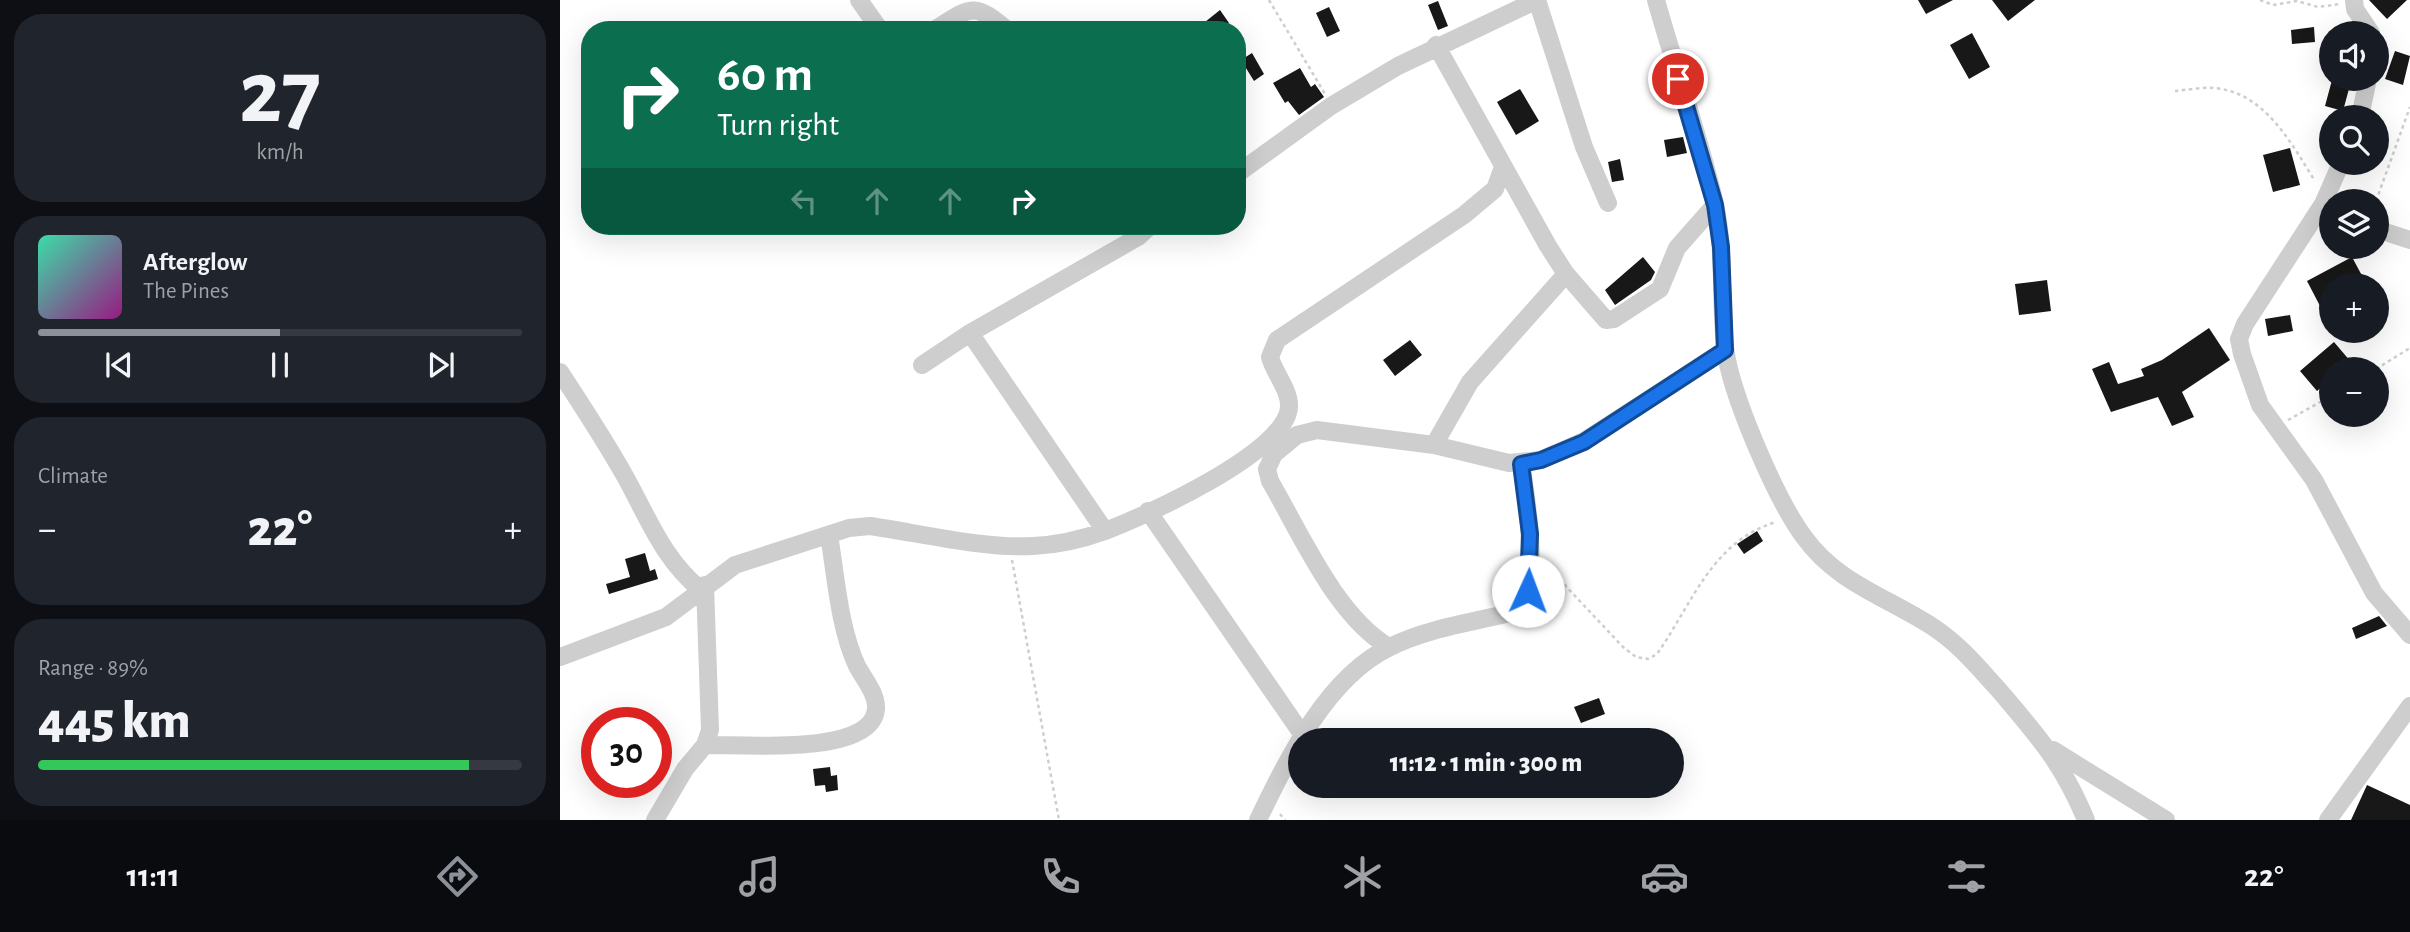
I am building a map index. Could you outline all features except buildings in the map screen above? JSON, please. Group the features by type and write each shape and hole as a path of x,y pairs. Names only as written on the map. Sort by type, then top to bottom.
{"street":[{"path":"859,0 874,21"},
{"path":"1246,167 1331,106 1436,45 1537,0 1584,147 1608,203"},
{"path":"1657,0 1715,205 1721,247 1725,350 1733,383 1792,518 1815,552 1857,586 1932,626 1954,642 2048,746 2086,820"},
{"path":"2354,1 2365,21"},
{"path":"949,21 965,11 978,9 985,10 997,21"},
{"path":"1436,45 1566,274 1604,318 1611,321 1660,289 1673,253 1715,205"},
{"path":"560,657 658,621 735,565 849,528 870,526 1010,547 1052,544 1105,531 1240,464 1271,438 1284,423 1289,404 1271,361 1277,340 1474,208 1495,189 1503,167"},
{"path":"2319,215 2245,324 2239,339 2250,385 2260,405 2314,480 2374,593 2410,635"},
{"path":"2389,233 2410,240"},
{"path":"922,365 970,333 1140,235"},
{"path":"1434,445 1470,382 1566,274"},
{"path":"970,333 1105,531"},
{"path":"1389,647 1367,633 1335,593 1270,481 1268,469 1275,454 1297,435 1317,430 1434,445 1498,461 1521,464 1541,460 1584,442 1725,350"},
{"path":"560,372 625,477 662,547 679,572 703,588"},
{"path":"1307,728 1349,678 1389,647 1519,609 1528,591 1529,545 1521,464"},
{"path":"1149,510 1298,728"},
{"path":"705,745 834,743 863,731 872,722 876,701 851,649 829,535"},
{"path":"655,820 685,769 705,745 710,723 703,588"},
{"path":"2328,820 2410,706"},
{"path":"2048,746 2166,820"},
{"path":"1258,820 1288,761"}],"path":[{"path":"1269,0 1331,106"},
{"path":"2260,0 2273,5 2297,1 2318,7 2354,1"},
{"path":"2175,91 2213,88 2233,92 2249,100 2271,116 2322,189"},
{"path":"2380,189 2410,107"},
{"path":"2389,361 2410,348"},
{"path":"2277,426 2319,403"},
{"path":"1529,545 1578,602 1623,647 1636,657 1648,659 1662,646 1702,579 1737,540 1753,529 1792,518"},
{"path":"1010,547 1059,820"}],"route":[{"path":"1528,591 1530,534 1521,464 1541,460 1584,442 1631,408 1725,350 1721,247 1715,205 1678,79"}]}
